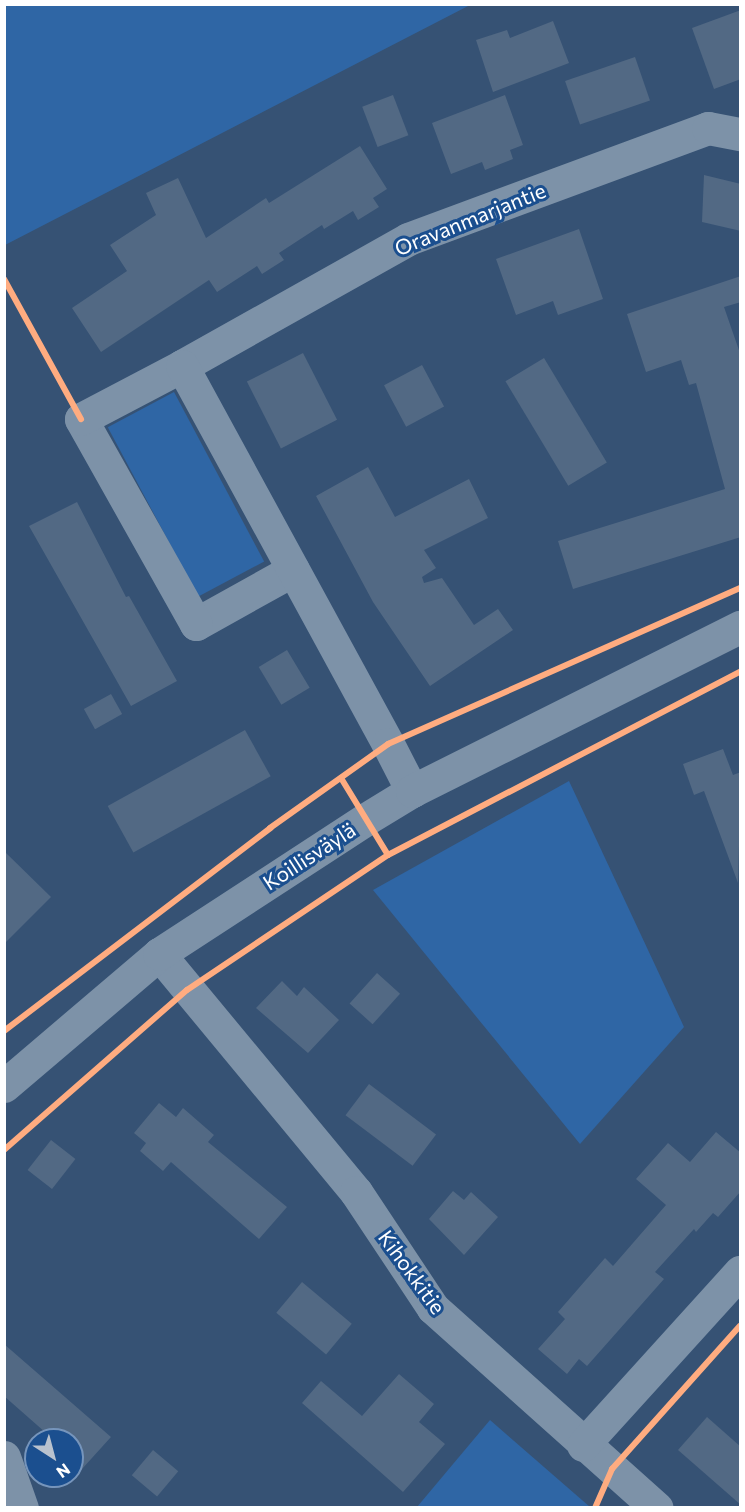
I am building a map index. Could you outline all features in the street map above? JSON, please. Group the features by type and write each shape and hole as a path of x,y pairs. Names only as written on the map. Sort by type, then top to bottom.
{"street":[{"name":"Oravanmarjantie","path":"293,570 196,624 81,419 182,366 408,239 708,128 741,134"},
{"path":"182,366 412,791"},
{"name":"Koillisväylä","path":"4,1086 159,954 412,791 741,627"},
{"name":"Kihokkitie","path":"159,954 356,1192 433,1308 583,1445 657,1508"},
{"path":"583,1445 741,1272"},
{"path":"4,1457 22,1508"}],"shaded area":[{"path":"5,4 470,4 470,5 5,245"},
{"path":"174,392 264,562 198,597 108,427"},
{"path":"569,781 684,1027 580,1144 373,890"},
{"path":"490,1420 590,1507 417,1507"}],"building":[{"path":"741,10 741,79 714,89 692,28"},
{"path":"553,21 569,63 493,92 476,40 507,30 510,38"},
{"path":"635,57 650,100 580,125 565,81"},
{"path":"393,95 408,135 378,147 362,107"},
{"path":"505,95 523,145 510,150 513,159 485,170 482,162 451,174 432,123"},
{"path":"360,146 387,189 373,198 379,207 358,220 353,211 324,229 322,225 279,253 284,260 262,274 257,266 217,292 209,280 101,352 72,308 127,271 110,245 156,215 146,193 178,178 206,238 266,198 269,203"},
{"path":"704,175 741,184 741,231 702,222"},
{"path":"579,229 603,299 558,315 553,301 516,315 496,259"},
{"path":"741,276 741,302 724,307 741,356 741,537 573,589 558,541 725,489 696,383 689,385 681,360 646,372 627,314"},
{"path":"303,353 337,420 281,448 247,382"},
{"path":"544,358 607,463 568,486 505,381"},
{"path":"422,365 444,406 406,427 384,385"},
{"path":"368,467 395,517 469,479 488,518 424,550 436,568 422,577 424,583 442,578 474,625 498,609 513,630 430,686 373,602 316,496"},
{"path":"77,502 126,597 129,596 177,681 131,706 29,526"},
{"path":"287,650 310,688 281,705 259,667"},
{"path":"111,694 122,714 95,729 84,709"},
{"path":"245,730 271,776 133,852 108,806"},
{"path":"723,749 733,775 741,772 738,883 704,791 694,795 683,764"},
{"path":"4,851 51,897 4,944"},
{"path":"377,973 400,994 373,1024 350,1003"},
{"path":"282,981 297,996 304,987 339,1020 308,1053 256,1008"},
{"path":"369,1084 436,1135 413,1166 346,1115"},
{"path":"159,1103 176,1117 183,1108 214,1135 208,1142 287,1207 259,1239 171,1162 163,1171 140,1151 146,1143 134,1133"},
{"path":"716,1132 741,1153 741,1191 718,1217 713,1213 696,1232 694,1229 655,1272 664,1279 587,1366 579,1359 567,1374 538,1349 565,1319 558,1312 605,1258 613,1266 666,1205 636,1179 668,1143 690,1162"},
{"path":"51,1140 75,1159 52,1189 28,1170"},
{"path":"453,1191 464,1200 471,1192 498,1217 464,1255 429,1219"},
{"path":"302,1282 352,1324 326,1354 276,1313"},
{"path":"4,1344 111,1437 84,1467 84,1428 40,1428 4,1396"},
{"path":"399,1374 434,1404 419,1422 445,1444 403,1492 302,1403 321,1381 362,1416"},
{"path":"707,1417 741,1447 741,1505 678,1450"},
{"path":"153,1450 178,1471 157,1496 132,1475"}],"cycle path":[{"path":"4,279 81,419"},
{"path":"4,1031 270,828 388,744 740,588"},
{"path":"4,1150 187,990 388,855 740,672"},
{"path":"341,778 388,855"},
{"path":"595,1508 612,1469 740,1326"}]}
